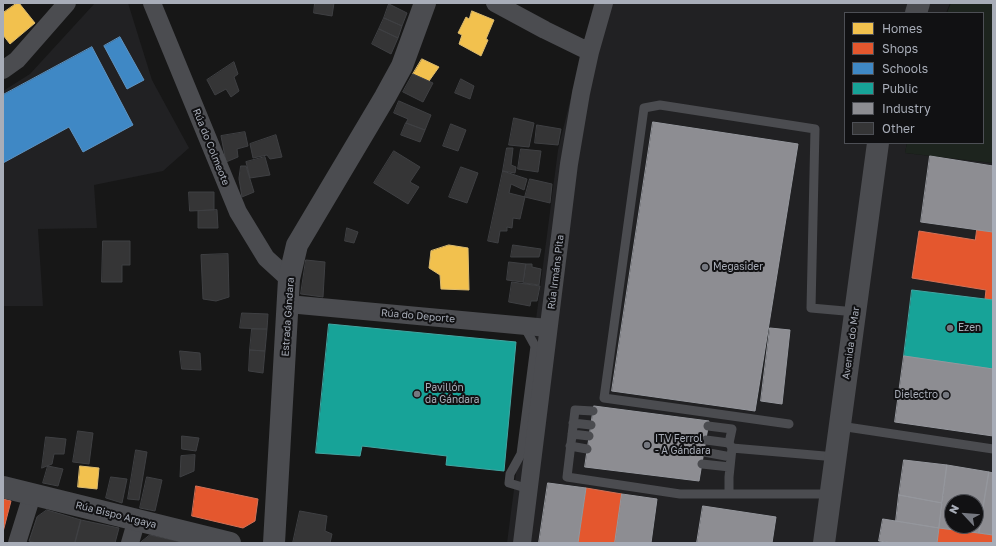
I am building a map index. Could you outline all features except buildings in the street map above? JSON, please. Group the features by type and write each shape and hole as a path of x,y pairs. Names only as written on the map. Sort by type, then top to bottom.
{"street":[{"path":"3,70 17,60 67,3"},
{"name":"Rúa do Colmeote","path":"152,3 238,212 266,258 289,278"},
{"name":"Estrada Gándara","path":"274,543 289,278 297,245 402,66 425,3"},
{"path":"495,3 590,52"},
{"name":"Rúa Irmáns Pita","path":"522,543 569,164 590,52 604,3"},
{"name":"Avenida do Mar","path":"824,543 878,144"},
{"name":"Rúa do Deporte","path":"288,304 548,328"},
{"name":"Rúa Bispo Argaya","path":"3,487 230,543"},
{"path":"17,543 32,495"},
{"path":"130,543 136,520"}],"lane":[{"path":"789,424 604,398 644,108 660,105 815,129 811,308 856,312"},
{"path":"524,326 535,346 521,454 510,474 509,483 529,488"},
{"path":"593,411 575,410 567,477 680,494 831,494"},
{"path":"573,423 591,425"},
{"path":"708,426 732,429 729,494"},
{"path":"840,426 993,449"},
{"path":"572,434 589,436"},
{"path":"706,440 731,449"},
{"path":"570,446 587,449"},
{"path":"704,452 731,449 836,457"},
{"path":"702,464 730,468"}],"shaded area":[{"path":"95,3 128,3 152,80 189,148 163,171 94,185 97,228 38,229 43,306 3,306 3,91 30,74"},
{"path":"594,3 950,3 946,12 844,12 844,144 907,144 905,153 993,163 993,543 507,543 558,150"},
{"path":"951,3 993,3 993,163 905,153 907,144 984,144 984,12 947,12"}],"place":[{"name":"Megasider","path":"705,267"},
{"name":"Ezen","path":"950,328"},
{"name":"Pavillón da Gándara","path":"417,394"},
{"name":"Dielectro","path":"946,395"},
{"name":"ITV Ferrol - A Gándara","path":"647,445"}]}
